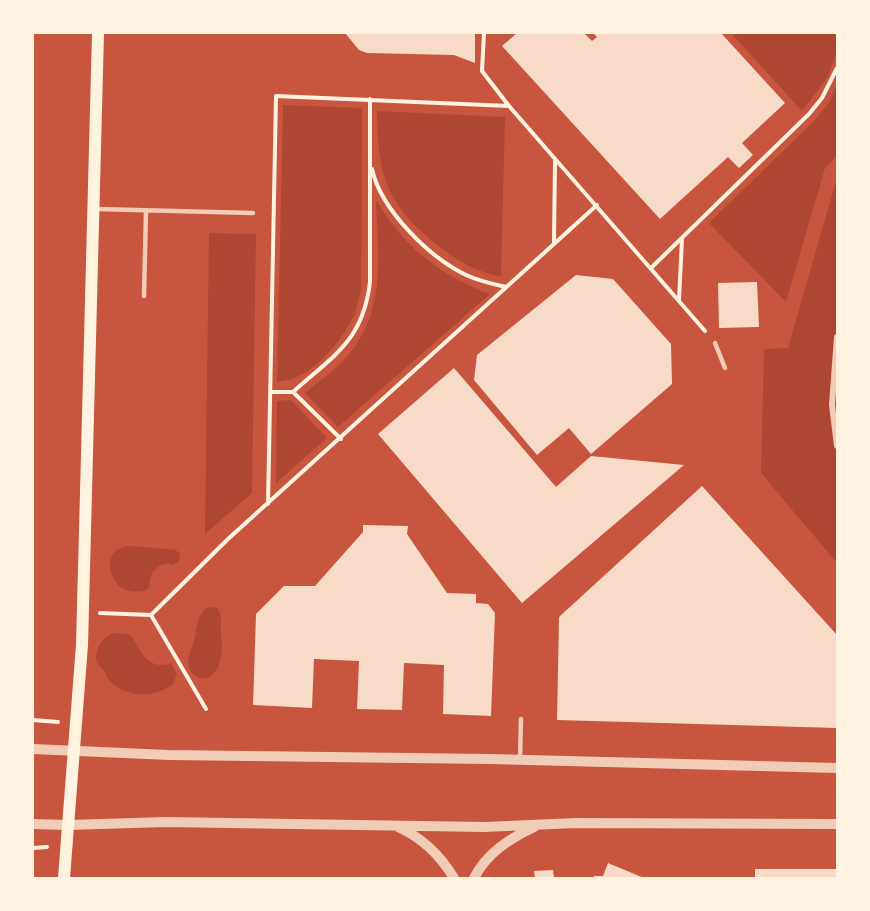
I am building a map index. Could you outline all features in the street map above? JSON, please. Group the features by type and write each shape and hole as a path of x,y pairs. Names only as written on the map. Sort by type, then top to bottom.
{"main road":[{"path":"64,878 82,645 98,33"}],"street":[{"path":"837,337 832,405 837,446"},
{"path":"33,749 169,755 520,760 837,768"},
{"path":"33,824 166,822 484,827 576,823 837,824"},
{"path":"474,878 490,855 509,839 540,824"},
{"path":"392,825 413,833 430,846 445,862 454,878"}],"lane":[{"path":"93,209 253,213"},
{"path":"144,296 146,211"},
{"path":"715,344 725,368"},
{"path":"520,760 521,719"}],"path":[{"path":"484,33 482,71 555,160 715,344"},
{"path":"651,268 809,114 822,98 837,68"},
{"path":"268,504 272,392 276,96 509,106"},
{"path":"272,392 293,392 351,339 360,326 370,282 370,99"},
{"path":"554,244 555,160"},
{"path":"370,162 387,204 397,218 430,250 464,274 484,282 507,287"},
{"path":"94,613 151,615 228,539 597,206"},
{"path":"679,301 682,238"},
{"path":"293,392 340,438"},
{"path":"151,615 206,710"}],"shaded area":[{"path":"731,33 837,33 837,52 827,78 802,111"},
{"path":"837,84 837,156 825,168 786,302 709,223 816,119 830,101"},
{"path":"283,105 362,108 361,290 355,313 342,336 324,358 302,374 277,382"},
{"path":"377,111 505,117 501,276 461,262 422,232 408,218 397,203 383,172"},
{"path":"837,178 837,563 761,473 764,349 788,348"},
{"path":"376,200 399,232 424,258 454,278 490,294 338,427 305,393 343,361 364,332 371,315 378,277"},
{"path":"209,233 256,234 252,493 205,534"},
{"path":"291,400 327,438 276,483 277,401"},
{"path":"133,546 176,550 180,554 180,559 175,564 168,563 155,569 149,587 144,591 129,591 115,581 110,564 114,553 119,549"},
{"path":"216,607 221,616 221,654 217,668 211,676 203,678 195,676 190,670 188,660 202,612 206,608"},
{"path":"114,633 129,634 152,663 163,665 171,663 177,674 173,684 157,692 140,694 123,690 108,679 96,659 97,650 100,643"}],"building":[{"path":"345,33 475,33 475,63 454,55 367,53 359,50"},
{"path":"517,33 584,33 592,41 597,37 593,33 721,33 785,103 742,143 753,155 739,168 728,157 660,219 502,46"},
{"path":"576,275 613,279 671,344 672,384 591,454 569,428 537,455 474,380 477,355"},
{"path":"757,282 759,327 719,328 718,283"},
{"path":"454,368 556,487 591,456 684,465 522,603 378,434"},
{"path":"702,486 837,635 837,728 557,720 559,617"},
{"path":"363,525 408,526 407,534 447,593 476,594 476,603 488,604 495,613 491,716 443,714 444,665 404,663 402,710 357,709 359,661 314,659 312,708 253,705 256,614 284,586 315,586 363,532"},
{"path":"608,863 644,878 594,878 594,876 603,876"},
{"path":"755,869 837,869 837,878 755,878"},
{"path":"553,870 554,878 535,878 534,871"}]}
